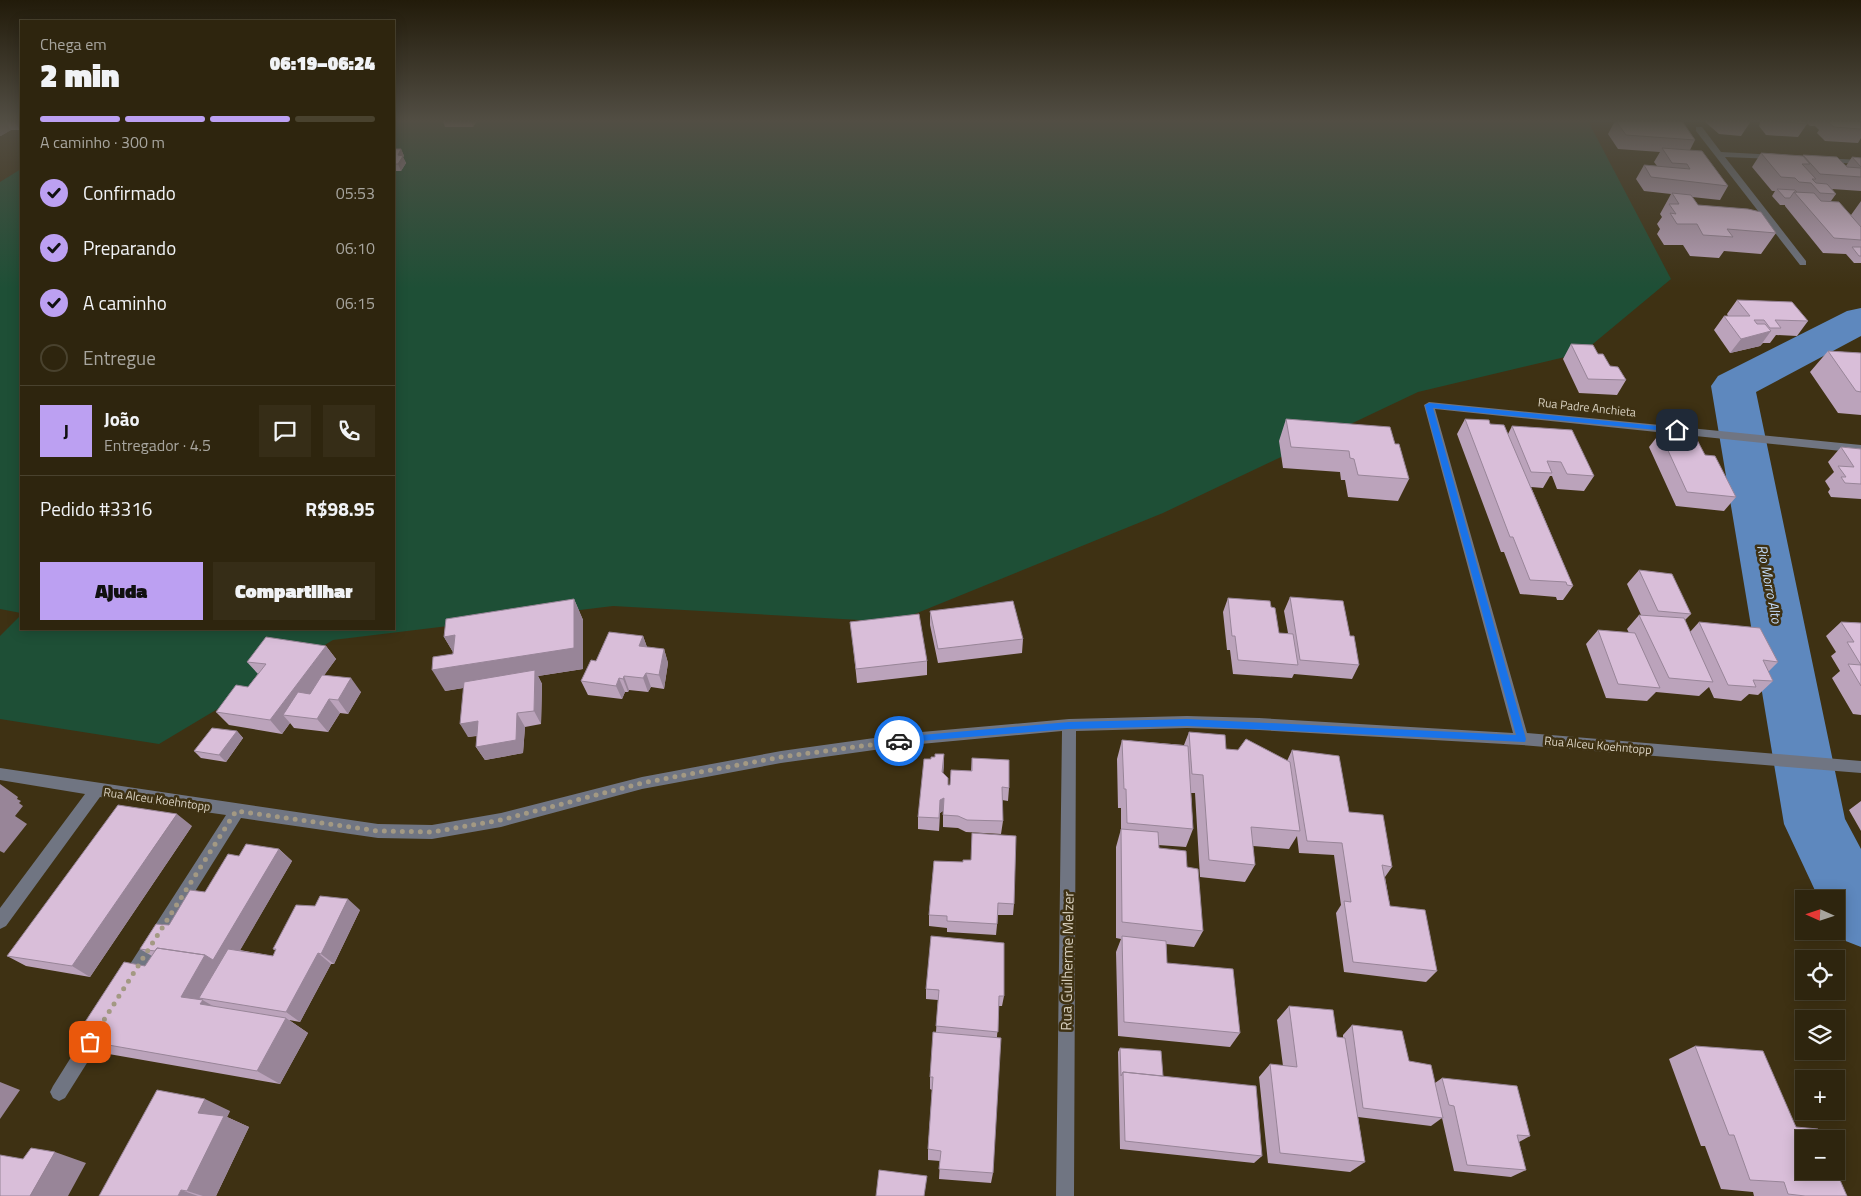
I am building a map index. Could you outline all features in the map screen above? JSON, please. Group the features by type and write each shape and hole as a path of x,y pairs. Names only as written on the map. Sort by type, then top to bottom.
{"street":[{"path":"1736,177 1803,263"},
{"name":"Rua Padre Anchieta","path":"1522,739 1429,405 1861,449"},
{"name":"Rua Alceu Koehntopp","path":"0,774 378,831 432,832 501,820 642,783 781,757 910,739 1069,725 1187,722 1260,724 1522,739 1861,767"},
{"name":"Rua Guilherme Melzer","path":"1065,1196 1069,725"},
{"path":"0,921 97,790"},
{"path":"122,993 236,811"},
{"path":"59,1092 106,1017"}],"green space":[{"path":"8,177 20,177 20,613 0,609 0,182"},
{"path":"395,177 1617,177 1671,279 1582,353 1418,392 1163,513 895,622 613,606 333,640 159,744 0,719 0,636 20,616 20,630 395,630"}],"building":[{"path":"1651,177 1721,177 1728,186"},
{"path":"1781,177 1814,177 1816,179 1812,179 1816,183 1827,184 1836,194 1820,193 1811,183 1799,182 1795,178"},
{"path":"1777,189 1795,190 1797,192 1794,192 1790,198 1785,198"},
{"path":"1794,192 1814,193 1821,201 1839,202 1861,227 1861,240 1834,238"},
{"path":"1672,193 1691,195 1698,205 1748,209 1761,212 1776,233 1727,229 1733,237 1703,235 1697,224 1677,224 1670,213 1676,214 1669,204 1679,204"},
{"path":"1852,247 1861,247 1861,256 1859,256"},
{"path":"1737,300 1792,302 1808,321 1775,320 1781,328 1770,328 1764,320 1754,320 1757,324 1765,324 1771,331 1741,339 1724,316 1750,316"},
{"path":"1571,344 1593,345 1598,354 1603,354 1610,366 1618,367 1626,380 1588,379"},
{"path":"1828,351 1861,353 1861,392 1856,391"},
{"path":"1286,419 1390,427 1395,444 1399,444 1409,479 1358,475 1354,459 1350,458 1349,451 1291,447"},
{"path":"1465,419 1489,420 1490,424 1504,425 1573,586 1567,585 1566,582 1530,580 1513,537 1510,537"},
{"path":"1512,426 1572,430 1594,476 1567,474 1561,462 1547,461 1552,473 1531,472"},
{"path":"1660,433 1695,436 1705,455 1715,456 1736,497 1687,492"},
{"path":"1841,447 1861,449 1861,484 1845,483 1841,477 1846,477 1838,466 1854,467"},
{"path":"1639,570 1672,574 1691,614 1658,611"},
{"path":"1290,597 1343,601 1350,636 1354,636 1359,665 1300,660"},
{"path":"1228,598 1270,601 1271,607 1275,608 1279,633 1293,634 1298,665 1238,660 1235,636 1232,636"},
{"path":"574,599 574,648 432,670 433,657 453,654 455,635 444,637 446,619"},
{"path":"1013,601 1023,639 938,649 930,611"},
{"path":"919,614 927,661 856,669 850,622"},
{"path":"1639,615 1684,618 1713,682 1669,678"},
{"path":"1699,622 1760,628 1778,662 1763,660 1773,681 1753,680 1756,687 1728,685"},
{"path":"1841,622 1861,623 1861,665 1847,642 1854,642"},
{"path":"1598,630 1635,633 1660,688 1618,684"},
{"path":"609,632 643,636 639,646 664,649 659,675 646,673 643,678 624,676 623,679 619,678 616,686 581,681 591,660 596,661"},
{"path":"266,637 326,646 270,720 216,712 236,685 248,687 266,664 247,662"},
{"path":"1848,664 1861,665 1861,686"},
{"path":"535,670 534,711 517,713 516,740 476,747 478,721 460,724 464,682"},
{"path":"322,675 351,678 338,700 329,699 317,719 283,715 298,692 310,694"},
{"path":"212,728 237,731 219,755 194,751"},
{"path":"1189,732 1225,735 1226,749 1238,750 1246,739 1290,762 1300,831 1251,827 1255,865 1209,860 1203,775 1192,774"},
{"path":"1122,740 1188,746 1193,829 1127,823"},
{"path":"1292,750 1339,756 1349,812 1383,815 1392,867 1382,865 1390,906 1425,910 1437,971 1353,962 1344,901 1351,902 1342,843 1307,841"},
{"path":"935,754 944,754 942,772 948,778 948,785 950,785 951,770 972,771 972,758 1009,760 1009,788 1002,787 1003,821 967,820 958,816 943,815 944,798 940,800 939,818 918,817 924,759 931,759 931,757 935,757"},
{"path":"118,805 177,814 72,966 7,956"},
{"path":"1121,829 1158,832 1159,848 1186,851 1187,867 1198,869 1203,931 1122,922"},
{"path":"972,833 1016,836 1014,904 998,903 997,924 947,921 947,916 929,915 934,861 963,862 963,860 971,860"},
{"path":"246,844 279,849 213,960 205,955 157,948 155,951 140,949 156,924 169,925 190,890 205,892 228,854 239,856"},
{"path":"320,896 348,899 321,954 318,953 286,1012 199,998 228,949 273,956 276,949 273,949 296,905 315,906"},
{"path":"931,936 1004,943 1004,996 999,996 998,1032 936,1026 939,990 926,989"},
{"path":"1122,936 1166,941 1167,963 1233,969 1240,1033 1124,1022"},
{"path":"157,948 205,955 181,997 203,1000 200,1004 286,1018 257,1071 74,1039 124,962 145,966"},
{"path":"1289,1006 1333,1010 1337,1037 1345,1038 1365,1162 1280,1153 1270,1064 1297,1067"},
{"path":"1352,1025 1402,1031 1409,1061 1431,1065 1443,1118 1363,1108"},
{"path":"933,1032 1001,1038 993,1173 939,1169 941,1151 928,1149 933,1077 930,1077"},
{"path":"1695,1046 1763,1051 1796,1127 1818,1130 1795,1130 1795,1180 1840,1180 1847,1196 1788,1194 1784,1182 1750,1180 1734,1135 1729,1135"},
{"path":"1120,1048 1161,1051 1163,1076 1123,1072 1121,1076"},
{"path":"1123,1072 1256,1086 1262,1156 1125,1141"},
{"path":"1442,1078 1517,1086 1530,1136 1517,1135 1526,1170 1467,1165 1454,1106 1449,1105"},
{"path":"157,1090 205,1099 198,1113 224,1116 187,1191 181,1190 178,1196 99,1196"},
{"path":"31,1148 55,1152 30,1196 0,1196 0,1155 23,1159"},
{"path":"879,1170 927,1176 924,1196 876,1196"}],"waterway":[{"name":"Rio Morro Alto","path":"1861,320 1733,386 1815,824 1861,915"}],"way so far":[{"path":"90,1042 236,811 378,831 432,832 501,820 642,783 781,757 899,741"}],"route":[{"path":"899,741 1069,725 1187,722 1260,724 1522,739 1429,405 1677,430"}]}
